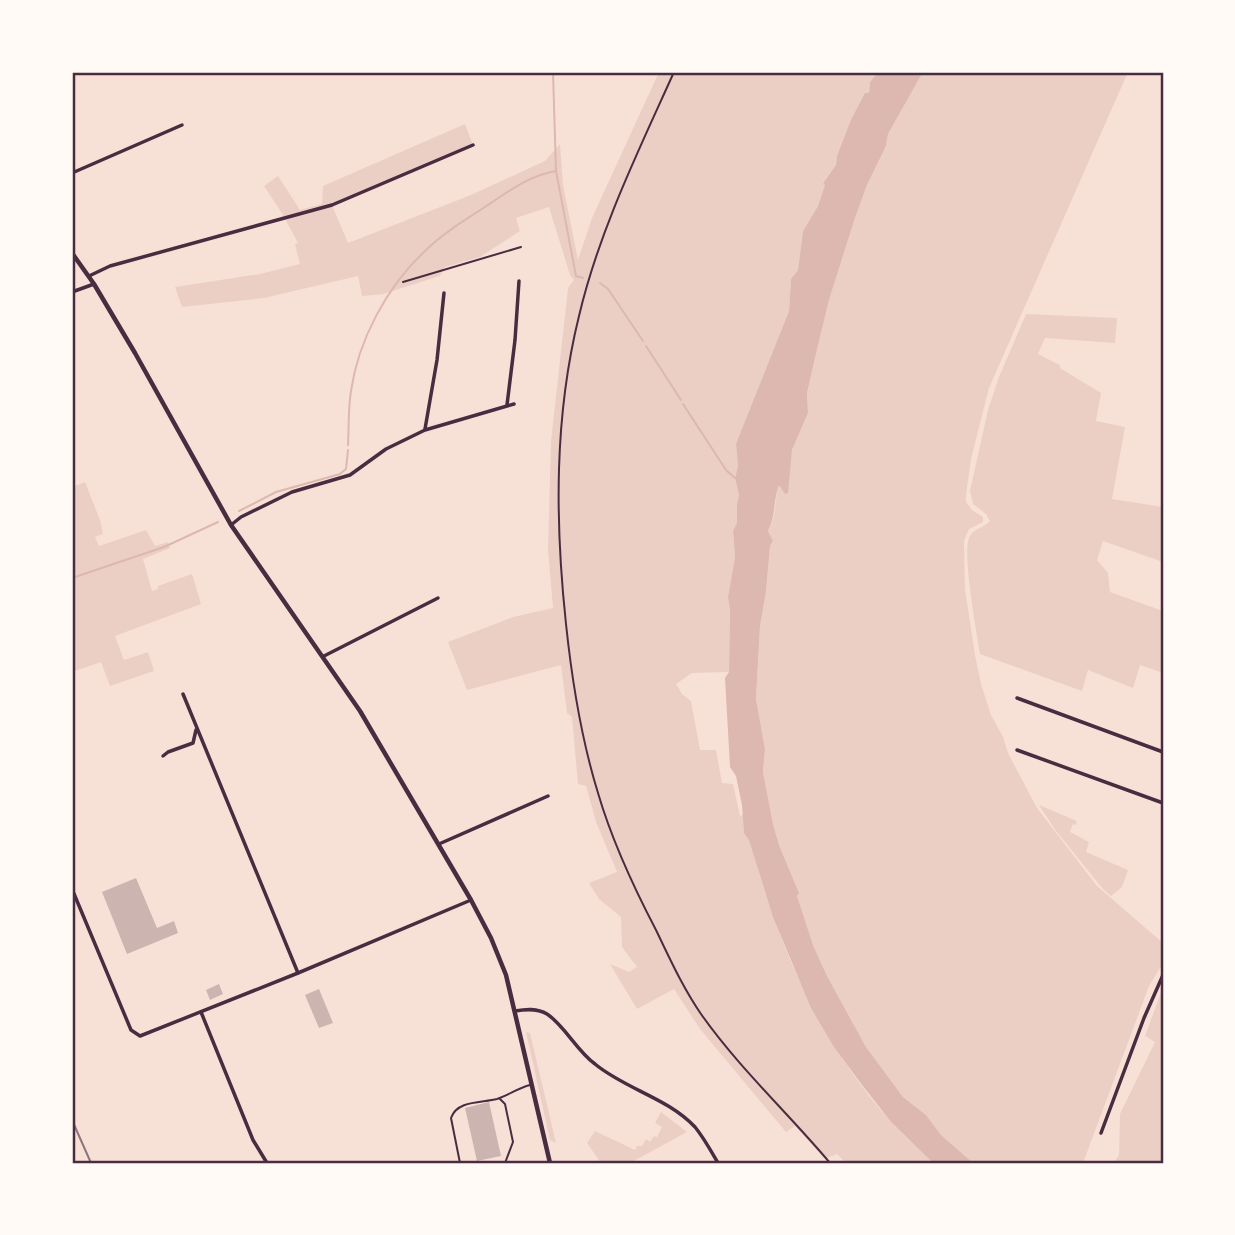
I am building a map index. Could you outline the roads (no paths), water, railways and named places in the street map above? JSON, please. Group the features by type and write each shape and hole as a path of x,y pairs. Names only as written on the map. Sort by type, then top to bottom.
{"street":[{"path":"72,173 182,125"},
{"path":"89,276 110,266 331,205 473,145"},
{"path":"72,253 94,284 231,525 324,656 471,900 499,955 515,1011 550,1163"},
{"path":"507,405 519,281"},
{"path":"72,292 94,284"},
{"path":"425,430 439,349 444,293"},
{"path":"231,525 292,492 350,475 386,449 425,430 514,404"},
{"path":"324,656 438,598"},
{"path":"183,694 298,973"},
{"path":"1017,698 1163,752"},
{"path":"163,756 193,743 197,728"},
{"path":"1017,750 1163,803"},
{"path":"439,844 548,796"},
{"path":"72,889 133,1033 144,1036 471,900"},
{"path":"1101,1133 1163,975"},
{"path":"515,1011 537,1010 550,1016 580,1051 602,1070 689,1121 718,1163"},
{"path":"201,1012 253,1140 267,1163"}],"lane":[{"path":"460,1163 451,1118 453,1111 459,1106 499,1098 532,1085"},
{"path":"499,1098 505,1104 513,1142 505,1163"}],"waterway":[{"path":"553,72 556,171 576,276 583,278"},
{"path":"348,445 350,398 360,353 376,315 398,281 425,251 454,228 519,185 556,171"},
{"path":"600,283 608,289 643,341"},
{"path":"646,346 681,400"},
{"path":"683,404 726,470 735,478"},
{"path":"239,511 276,492 340,474 346,469 348,450"},
{"path":"72,578 164,547 218,522"}],"railway":[{"path":"72,1120 91,1163"}]}
